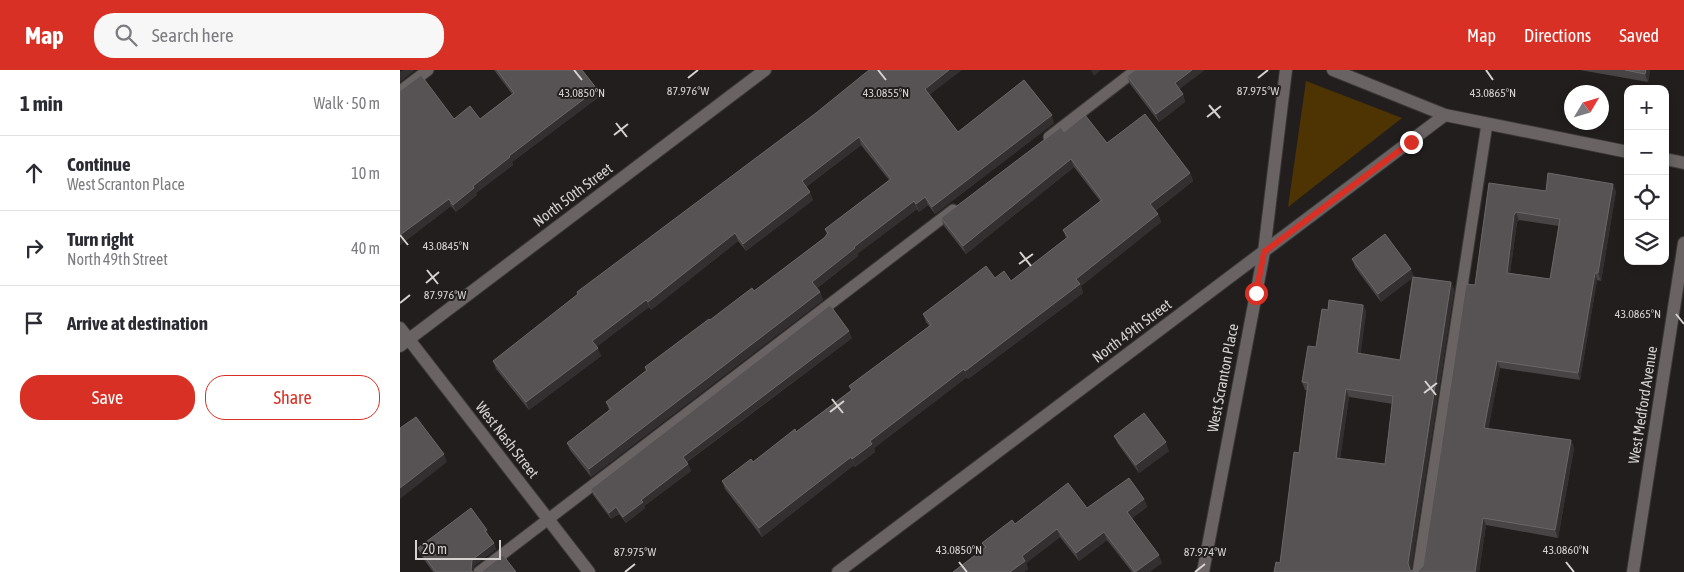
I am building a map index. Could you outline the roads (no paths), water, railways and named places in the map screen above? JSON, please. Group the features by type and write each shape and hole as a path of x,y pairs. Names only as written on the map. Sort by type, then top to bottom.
{"street":[{"name":"North 50th Street","path":"404,343 765,70"},
{"name":"West Scranton Place","path":"1203,572 1264,252 1286,70"},
{"path":"1333,70 1445,116 1624,151"},
{"name":"North 49th Street","path":"838,572 1445,116"},
{"path":"1669,160 1684,163"},
{"name":"West Medford Avenue","path":"1633,572 1684,243"},
{"name":"West Nash Street","path":"400,328 404,343 589,572"}],"lane":[{"path":"400,91 428,70"},
{"path":"1041,143 1136,70"},
{"path":"1418,572 1487,124"},
{"path":"479,572 962,203"}]}
